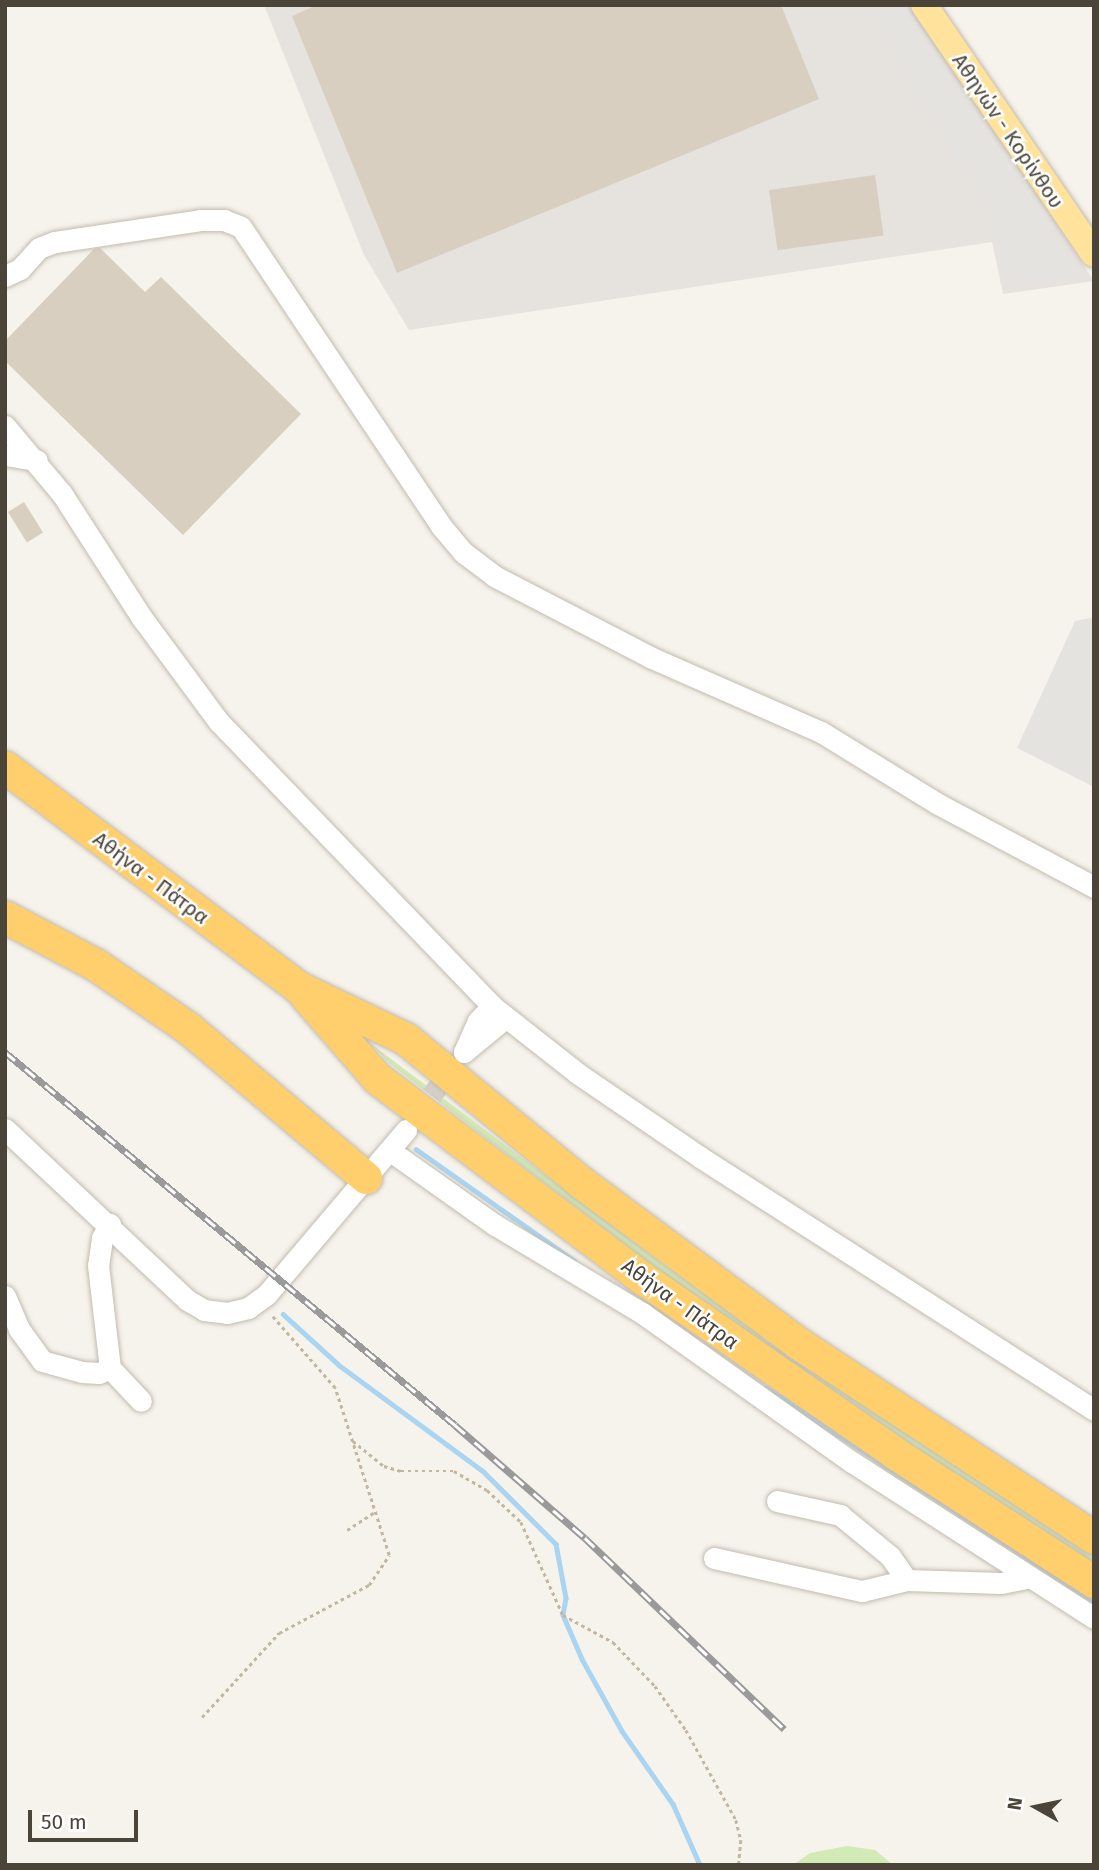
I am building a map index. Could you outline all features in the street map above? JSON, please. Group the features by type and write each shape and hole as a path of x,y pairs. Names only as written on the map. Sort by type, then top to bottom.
{"highway":[{"name":"Αθήνα - Πάτρα","path":"5,767 299,988 406,1039 675,1255 895,1408 1094,1538"},
{"path":"5,917 96,965 188,1028 366,1178"},
{"name":"Αθήνα - Πάτρα","path":"299,988 378,1079 645,1280 886,1447 1094,1582"}],"main road":[{"name":"Αθηνών - Κορίνθου","path":"924,5 1093,253"}],"street":[{"path":"5,276 20,269 38,248 55,242 200,220 224,220 241,227 441,526 494,576 650,657 821,732 938,804 1094,887"},
{"path":"5,426 37,460 142,618 219,722 498,1012 700,1157 1094,1410"},
{"path":"5,455 37,460"},
{"path":"5,1129 196,1306 227,1313 258,1302 406,1130"},
{"path":"389,1150 495,1225 642,1313 852,1462 1094,1619"},
{"path":"110,1224 102,1238 98,1265 110,1368 141,1401"},
{"path":"5,1296 19,1329 42,1361 82,1372 99,1373 110,1368"},
{"path":"777,1501 840,1514 890,1556 908,1580"},
{"path":"714,1558 862,1591 908,1580 1001,1583 1027,1578"}],"path":[{"path":"202,1717 279,1633 369,1585 381,1570 388,1547 335,1388 258,1302"},
{"path":"353,1440 384,1466 401,1471 454,1471 487,1490 521,1522 563,1615 613,1642 655,1686 686,1730 736,1820 741,1840 739,1865"},
{"path":"348,1530 376,1511"}],"shaded area":[{"path":"264,5 912,5 1094,281 1003,294 992,242 409,330 364,255"},
{"path":"865,5 888,5 893,12 907,5 1059,240 1077,276 1007,285 988,209 893,60"},
{"path":"1094,617 1094,787 1017,748 1075,621"}],"green space":[{"path":"370,1043 668,1268 908,1434 1094,1555 1094,1564 904,1441 663,1274 389,1063"},
{"path":"847,1846 875,1850 893,1865 793,1865 810,1853"}],"building":[{"path":"317,5 781,5 819,99 397,273 292,16"},
{"path":"875,175 883,235 778,250 769,190"},
{"path":"100,248 145,292 161,277 301,414 183,535 5,361 5,341 94,249"},
{"path":"24,502 43,533 27,543 8,512"}],"waterway":[{"path":"416,1149 575,1261"},
{"path":"283,1314 339,1365 484,1472 556,1544 566,1598 563,1615 582,1659 622,1731 673,1804 700,1865"},
{"path":"766,1388 1094,1601"}],"tunnel":[{"path":"413,1120 455,1064"}],"railway":[{"path":"5,1052 455,1425 585,1538 784,1729"}]}
